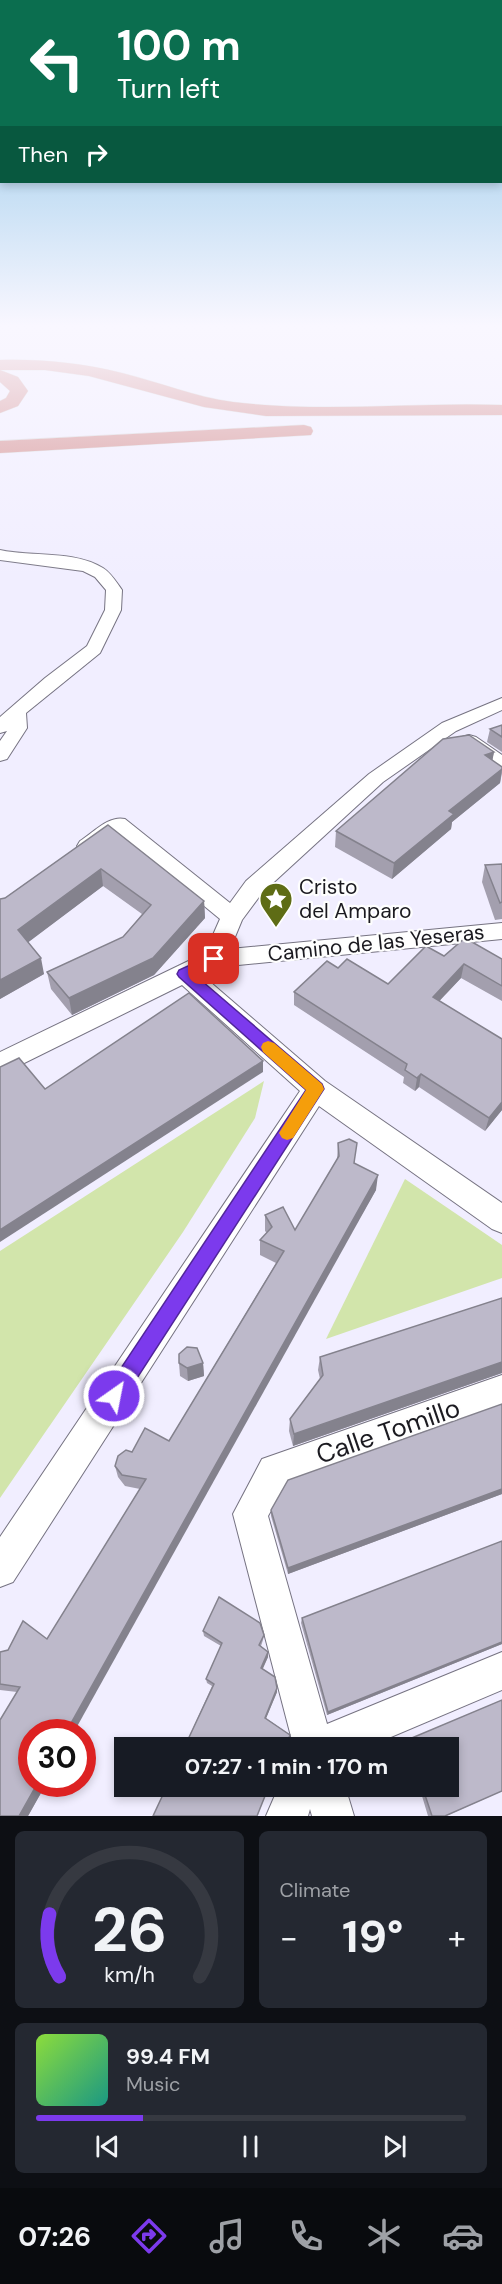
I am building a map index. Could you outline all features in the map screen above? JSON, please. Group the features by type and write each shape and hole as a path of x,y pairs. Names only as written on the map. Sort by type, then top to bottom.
{"highway":[{"path":"132,422 462,412"},
{"path":"0,439 330,426 502,426"},
{"path":"468,428 502,426"},
{"path":"0,447 163,437 386,429"}],"street":[{"path":"0,555 12,559 72,563 98,571 114,590 113,610 94,649 0,727"},
{"path":"0,1064 214,959 232,917 254,887 376,778 449,727 502,703"},
{"path":"0,755 18,728 17,712"},
{"path":"449,727 502,764"},
{"path":"73,856 118,824 232,917"},
{"name":"Camino de las Yeseras","path":"214,959 502,931"},
{"path":"184,974 316,1089 502,1220"},
{"path":"0,1569 316,1089"},
{"name":"Calle Tomillo","path":"312,1737 249,1514 274,1471 502,1391"},
{"path":"342,1737 502,1671"},
{"path":"287,1816 295,1797"},
{"path":"328,1797 333,1816"}],"green space":[{"path":"264,1081 255,1118 183,1232 0,1498 0,1251"},
{"path":"405,1179 502,1245 502,1278 326,1339"}],"building":[{"path":"502,725 502,737 490,729"},
{"path":"469,735 494,752 485,755 502,769 449,811 454,814 394,863 336,831 443,739"},
{"path":"108,825 204,901 153,958 69,998 47,972 123,937 151,905 101,869 18,930 41,958 0,980 0,899 5,898"},
{"path":"502,864 502,902 500,903 485,865"},
{"path":"465,938 502,959 502,986 464,964 433,997 502,1039 502,1102 489,1118 421,1074 417,1078 405,1070 407,1064 294,992 327,961 338,968 347,959 388,984 426,946 444,956"},
{"path":"189,993 263,1061 0,1230 0,1067 19,1058 45,1089"},
{"path":"349,1139 357,1143 354,1163 378,1175 73,1719 18,1719 18,1797 30,1797 19,1816 0,1816 0,1720 20,1687 0,1684 0,1652 8,1650 23,1621 47,1639 146,1479 122,1475 115,1466 118,1456 126,1450 132,1452 145,1428 169,1441 284,1251 260,1240 272,1227 265,1215 283,1207 295,1230 339,1156 338,1143"},
{"path":"502,1298 502,1362 294,1434 290,1419 323,1375 320,1357"},
{"path":"187,1347 197,1348 203,1363 187,1368 179,1363 179,1354"},
{"path":"502,1404 502,1489 288,1568 271,1510 288,1480"},
{"path":"502,1541 502,1642 328,1712 302,1618"},
{"path":"219,1597 260,1623 264,1635 259,1645 268,1652 261,1668 275,1677 277,1688 265,1718 290,1735 289,1737 189,1737 214,1684 206,1679 222,1643 203,1631"},
{"path":"502,1700 502,1791 445,1816 432,1816 426,1797 459,1797 459,1737 414,1737"},
{"path":"162,1797 265,1797 257,1816 153,1816"}],"slow traffic":[{"path":"268,1047 316,1089 287,1133"}],"place":[{"name":"Cristo del Amparo","path":"276,928"}],"route":[{"path":"114,1396 316,1089 184,974 214,959"}]}
